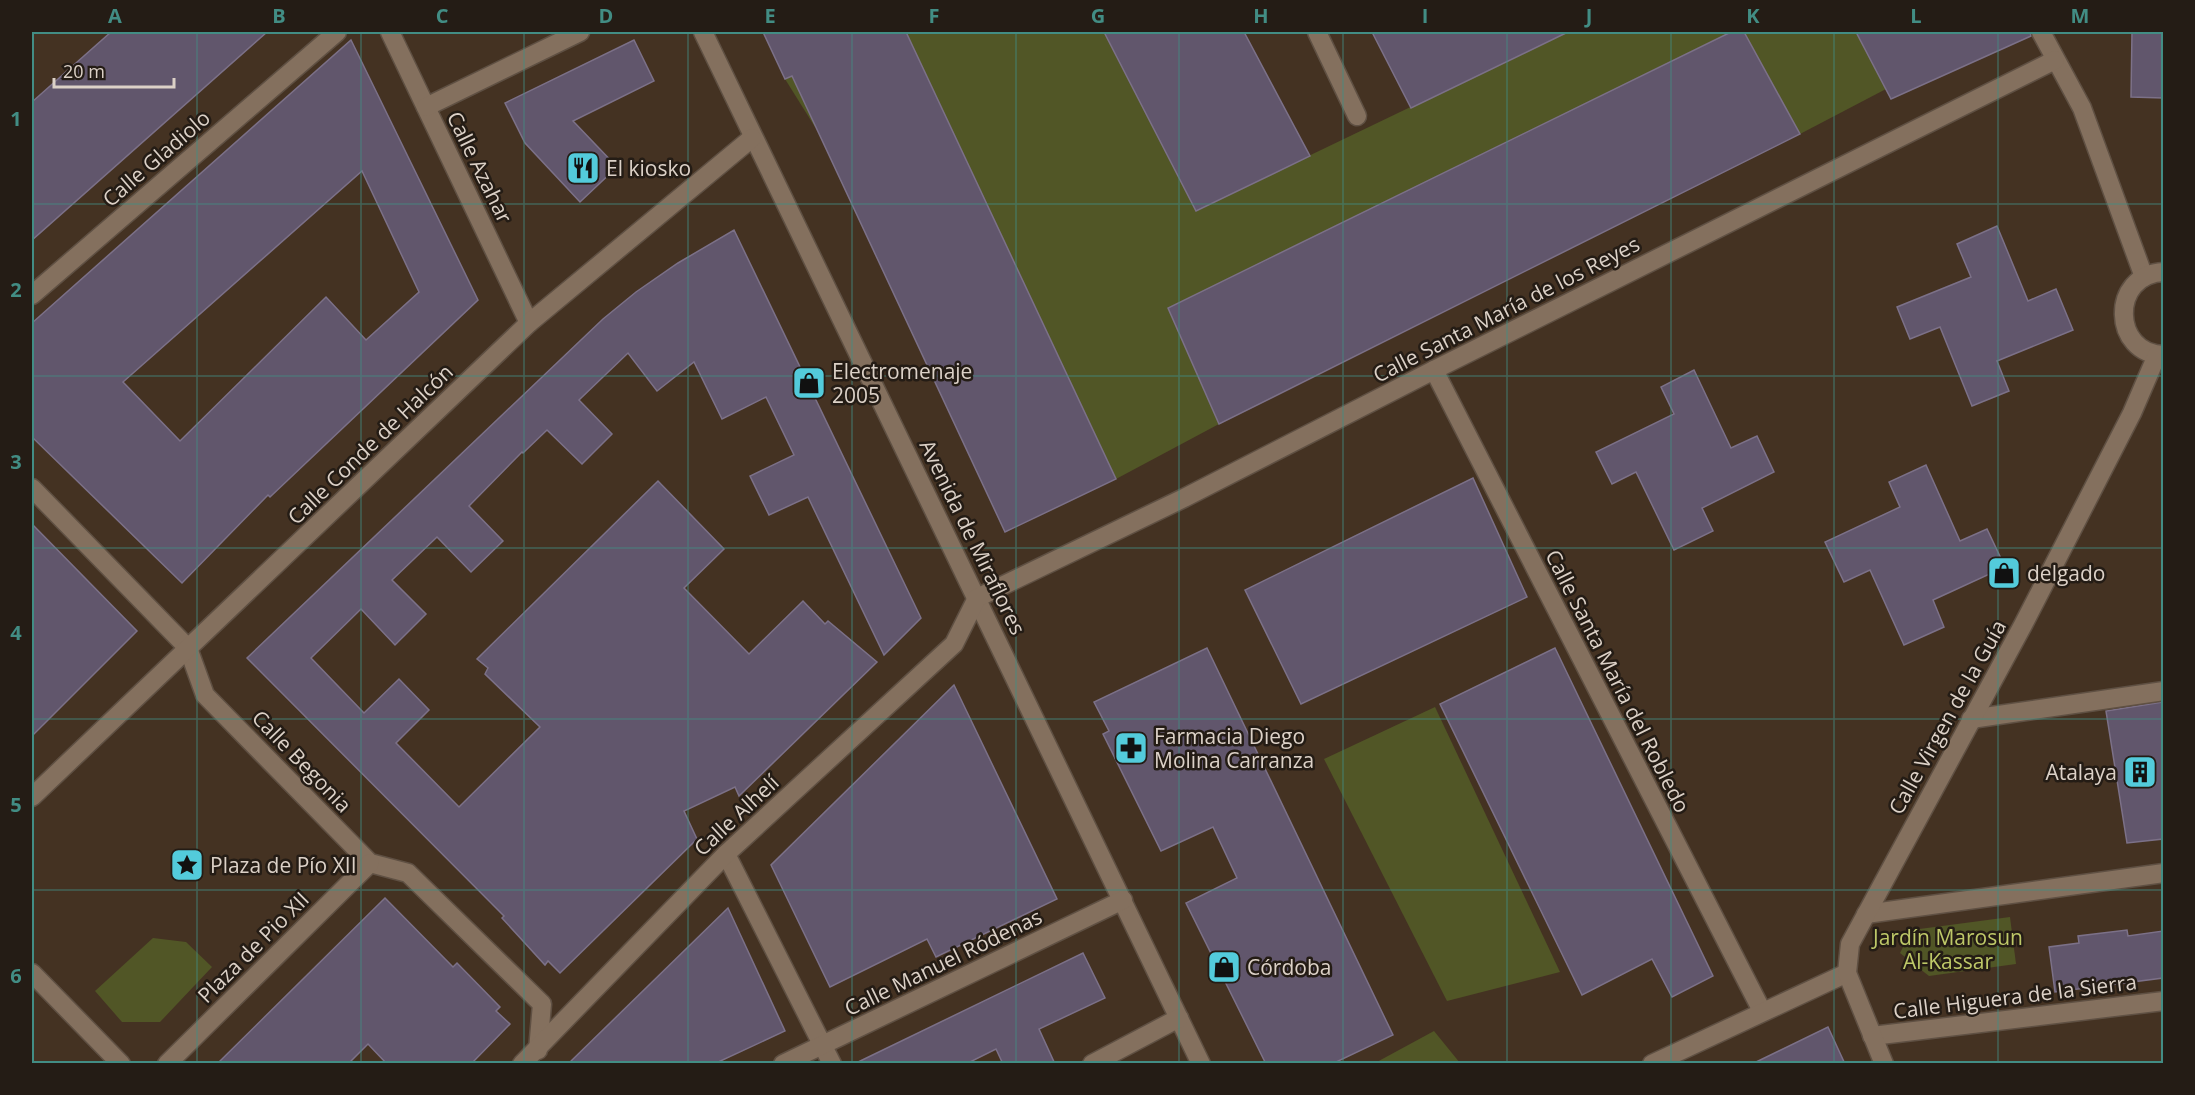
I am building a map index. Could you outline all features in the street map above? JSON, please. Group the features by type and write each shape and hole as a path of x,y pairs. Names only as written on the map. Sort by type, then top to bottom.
{"street":[{"name":"Calle Gladiolo","path":"32,295 337,32"},
{"name":"Calle Azahar","path":"390,32 529,323"},
{"path":"426,107 580,32"},
{"name":"Avenida de Miraflores","path":"703,32 752,138 1201,1064"},
{"path":"1317,32 1357,116"},
{"path":"2042,32 2082,108 2144,277"},
{"name":"Calle Santa María de los Reyes","path":"977,598 1184,498 1434,370 2055,60"},
{"name":"Calle Conde de Halcón","path":"32,797 529,323 752,138"},
{"path":"2160,355 2140,347 2131,338 2124,325 2122,311 2133,285 2144,277 2163,272"},
{"name":"Calle Virgen de la Guía","path":"1847,973 1850,944 2023,625 2160,355"},
{"name":"Calle Santa María del Robledo","path":"1434,370 1762,1011"},
{"name":"Calle Begonia","path":"32,488 188,648 205,694 370,863"},
{"name":"Calle Alhelí","path":"522,1064 538,1055 726,854 954,644 977,598"},
{"path":"1971,719 2163,691"},
{"path":"726,854 831,1064"},
{"path":"370,863 408,873 542,1004 538,1055"},
{"name":"Plaza de Pio XII","path":"167,1064 370,863"},
{"path":"1866,914 2163,873"},
{"name":"Calle Manuel Ródenas","path":"783,1064 1123,900"},
{"path":"32,973 121,1064"},
{"path":"1652,1064 1847,973 1884,1064"},
{"name":"Calle Higuera de la Sierra","path":"1872,1036 2163,1001"},
{"path":"1092,1064 1179,1018"}],"green space":[{"path":"883,32 1104,32 1196,210 1527,51 1518,32 1731,32 1168,308 1219,424 1116,479 926,75 815,127 785,79"},
{"path":"1744,32 1856,32 1886,89 1800,134"},
{"path":"1435,707 1560,972 1447,1001 1324,759"},
{"name":"Jardín Marosun Al-Kassar","path":"2010,917 2016,964 1929,976 1900,953 1912,930"},
{"path":"153,938 186,942 212,967 160,1022 122,1022 95,991"},
{"path":"1434,1031 1460,1063 1375,1063"}],"building":[{"path":"111,32 267,32 32,240 32,102"},
{"path":"763,32 906,32 1116,479 1005,532 792,76 785,79"},
{"path":"1104,32 1244,32 1310,156 1196,211"},
{"path":"1372,32 1568,32 1411,108"},
{"path":"1731,32 1744,32 1800,134 1219,424 1168,308"},
{"path":"1856,32 2030,32 2031,36 1891,99"},
{"path":"2132,32 2163,32 2163,98 2131,97"},
{"path":"351,40 478,300 270,497 268,495 182,583 32,437 32,323","holes":["362,171 419,292 366,340 326,297 180,441 123,382"]},
{"path":"634,40 654,81 573,121 617,167 580,202 525,143 505,103"},
{"path":"1997,226 2028,301 2056,289 2073,330 1997,361 2009,391 1972,406 1940,327 1910,339 1897,307 1971,277 1957,244"},
{"path":"734,230 921,618 884,655 808,497 769,515 750,476 794,455 766,397 722,419 694,362 657,391 628,353 579,400 612,434 582,464 547,430 469,506 503,541 471,572 437,537 392,580 426,614 395,645 361,609 311,658 364,713 399,679 429,710 396,743 459,807 540,727 485,674 488,668 477,659 658,481 724,549 684,588 749,654 803,601 825,624 828,621 877,662 739,796 735,787 684,811 697,839 560,973 548,961 545,965 502,918 504,916 247,658 603,319 636,292 678,263"},
{"path":"1694,370 1731,448 1757,436 1774,472 1702,508 1713,531 1674,550 1636,472 1612,484 1596,452 1674,414 1661,387"},
{"path":"1926,465 1960,541 1987,529 2005,567 1933,600 1944,627 1904,645 1870,570 1844,582 1825,542 1900,507 1889,482"},
{"path":"1473,478 1527,597 1301,704 1245,590"},
{"path":"32,524 137,631 32,736"},
{"path":"1207,648 1393,1035 1332,1064 1266,1064 1186,903 1237,878 1213,827 1161,851 1103,734 1109,731 1094,702"},
{"path":"1555,648 1713,976 1672,997 1652,959 1582,995 1440,704"},
{"path":"954,685 1057,899 936,957 927,939 830,987 771,865"},
{"name":"Atalaya","path":"2163,702 2163,839 2127,843 2106,711"},
{"path":"385,898 453,967 457,963 500,1007 496,1011 510,1024 471,1064 387,1064 368,1044 348,1064 217,1064"},
{"path":"728,908 785,1031 714,1064 568,1064"},
{"path":"2127,930 2128,936 2163,931 2163,978 2055,992 2049,947 2079,943 2078,936"},
{"path":"1083,953 1105,998 1039,1029 1055,1064 1003,1064 996,1049 966,1064 854,1064"},
{"path":"1828,1027 1845,1064 1752,1064"}],"place":[{"name":"El kiosko","path":"583,168"},
{"name":"Electromenaje 2005","path":"809,383"},
{"name":"delgado","path":"2004,573"},
{"name":"Farmacia Diego Molina Carranza","path":"1131,748"},
{"name":"Atalaya","path":"2140,772"},
{"name":"Plaza de Pío XII","path":"187,865"},
{"name":"Córdoba","path":"1224,967"}]}
